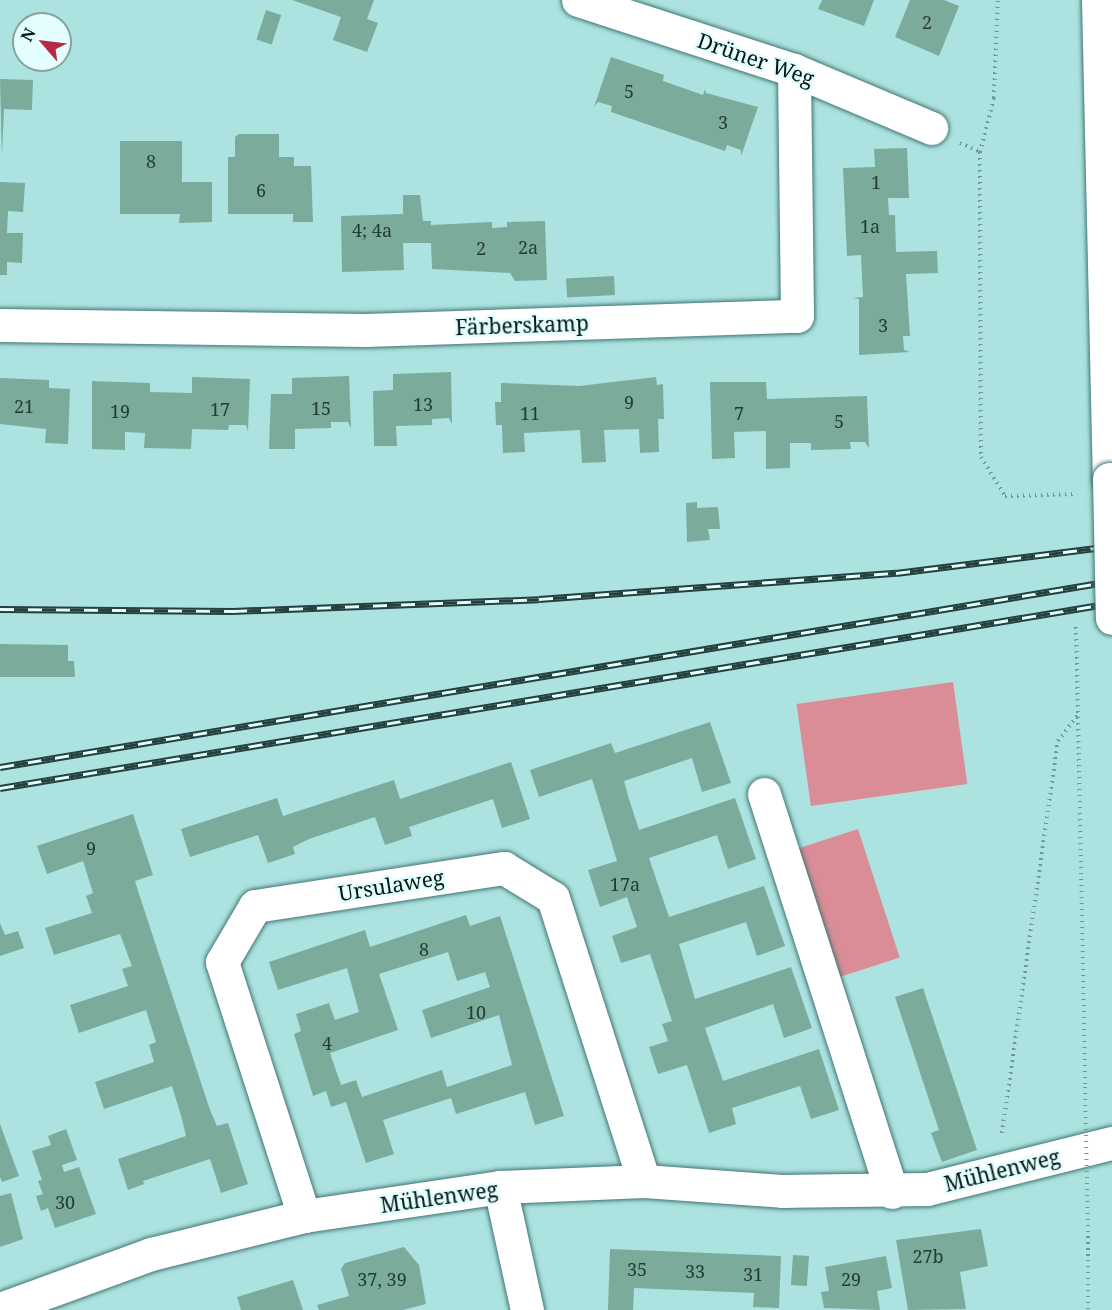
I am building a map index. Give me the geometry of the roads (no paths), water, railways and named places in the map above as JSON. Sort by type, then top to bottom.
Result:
[{"type":"street","name":"Drüner Weg","points":[[578,0],[794,70],[931,128]]},
{"type":"street","points":[[1098,0],[1099,486],[1112,618]]},
{"type":"street","name":"Färberskamp","points":[[0,325],[365,330],[797,316],[794,70]]},
{"type":"street","points":[[764,794],[892,1192]]},
{"type":"street","name":"Ursulaweg","points":[[304,1216],[222,962],[255,906],[504,868],[553,898],[644,1181]]},
{"type":"street","name":"Mühlenweg","points":[[0,1310],[151,1254],[304,1216],[500,1187],[644,1181],[782,1191],[892,1192],[927,1189],[1112,1143]]},
{"type":"street","points":[[500,1187],[527,1310]]},
{"type":"railway","points":[[0,609],[233,611],[539,599],[896,573],[1112,546]]},
{"type":"railway","points":[[0,767],[1112,581]]},
{"type":"railway","points":[[0,788],[1112,603]]}]
